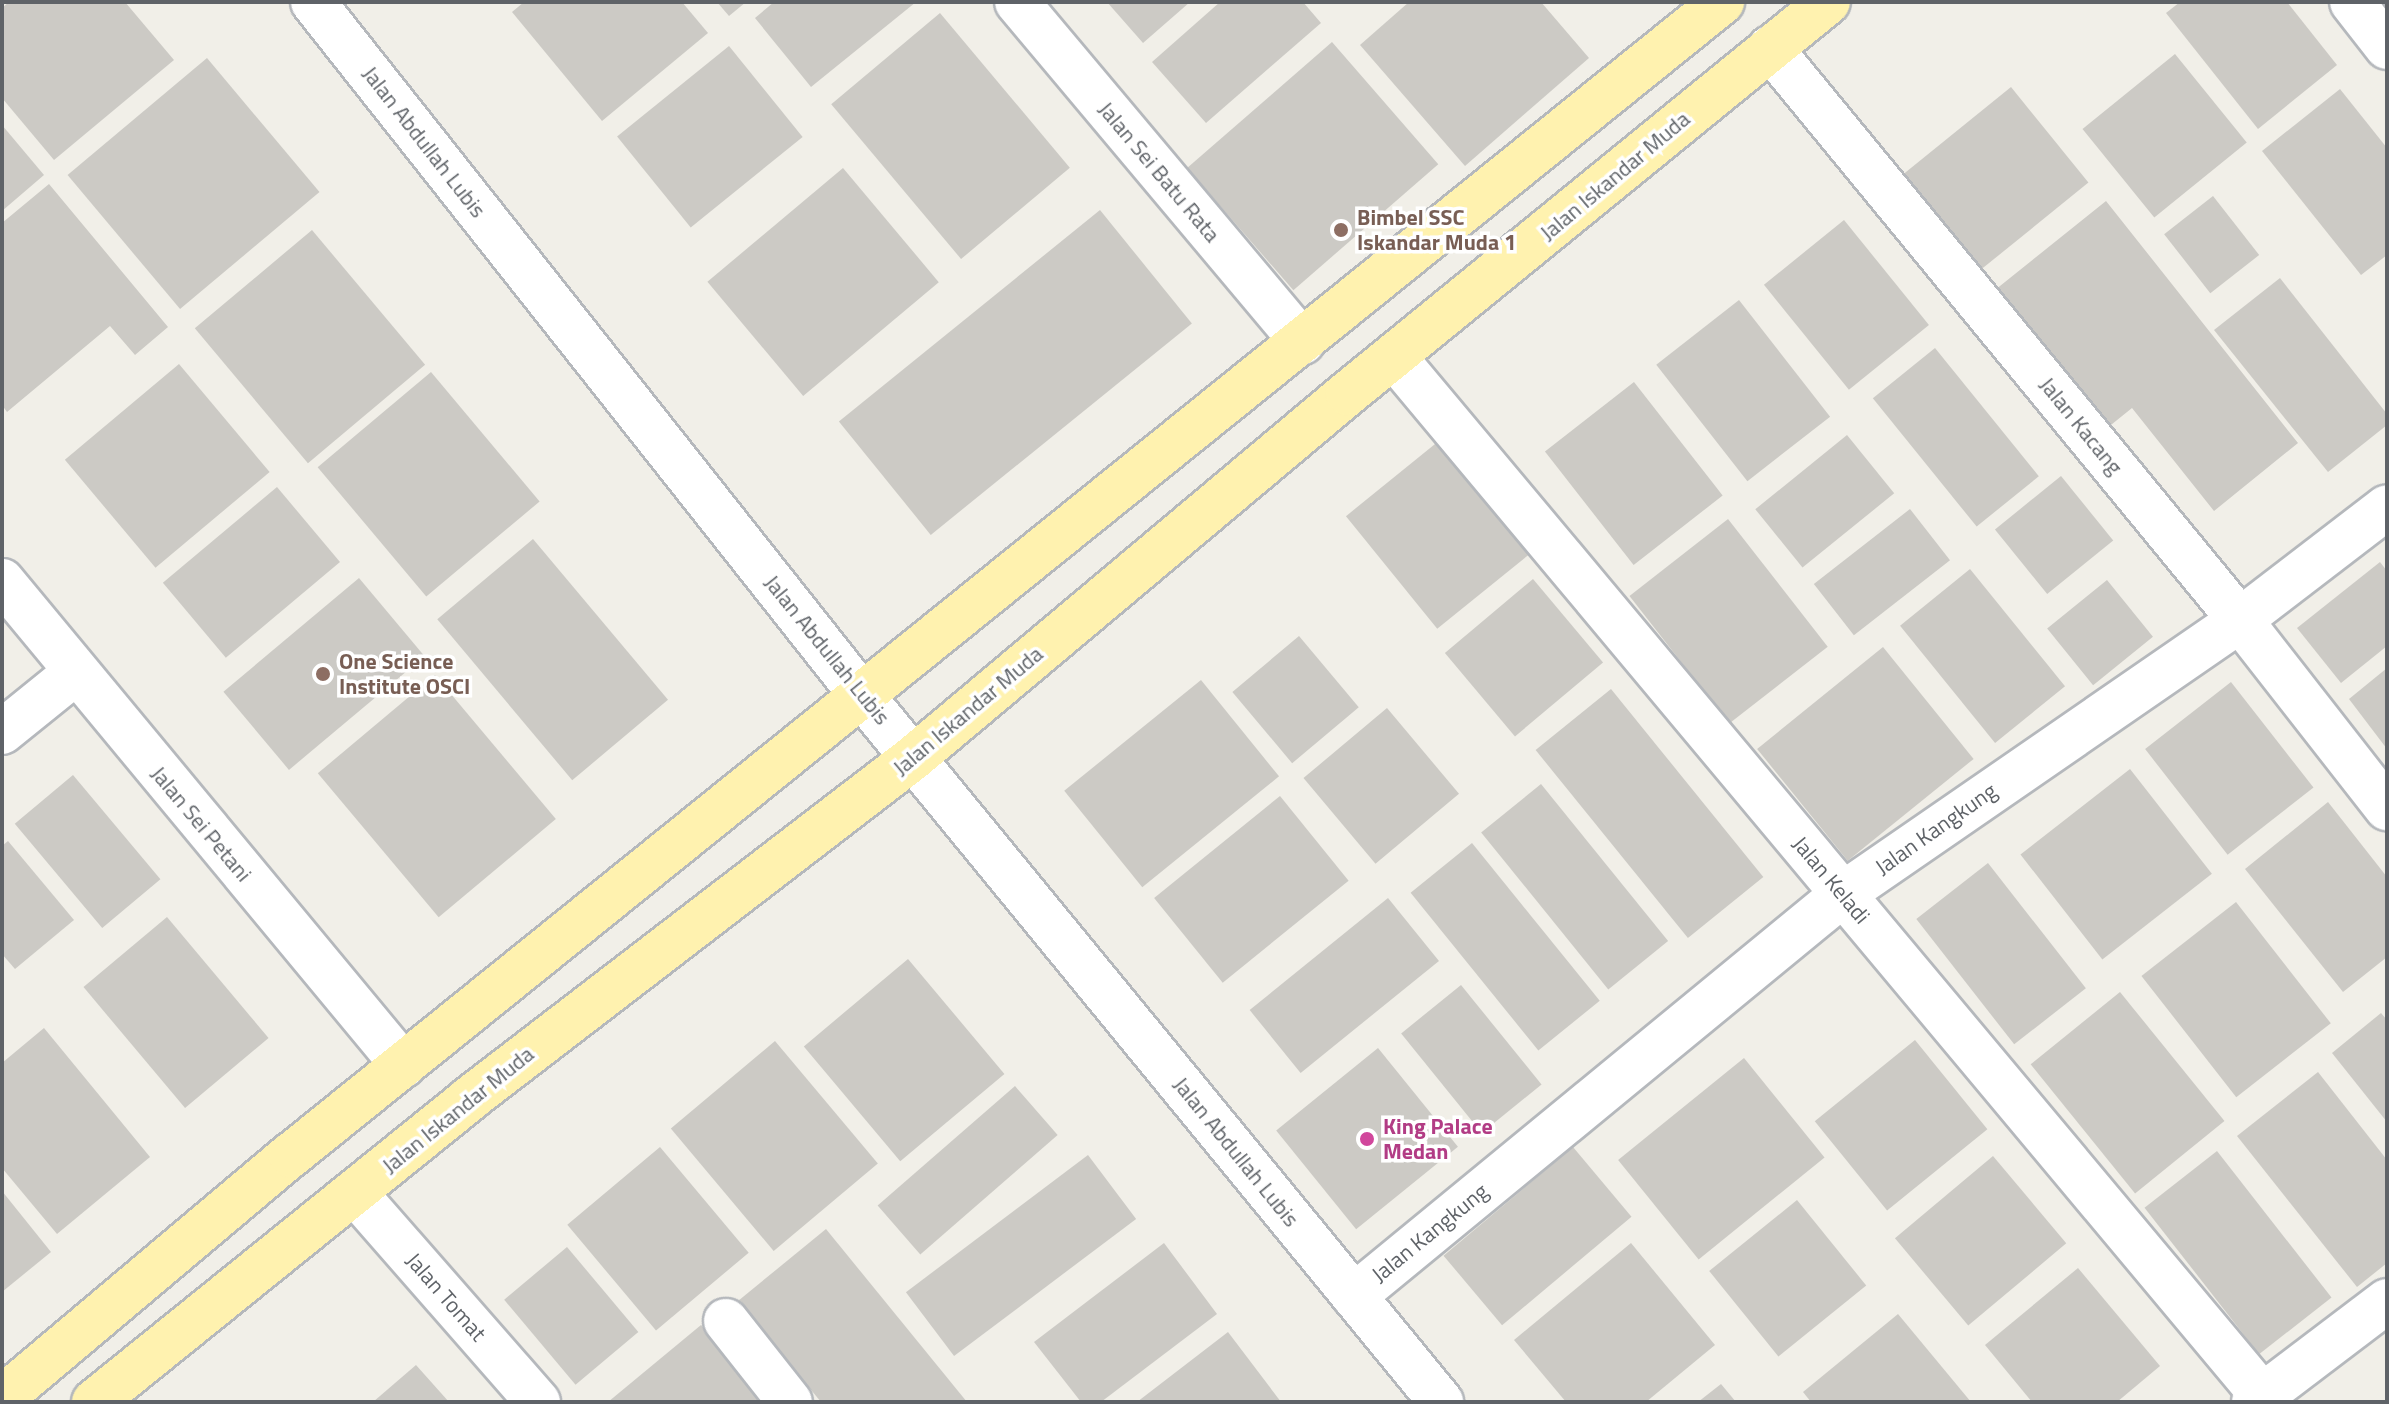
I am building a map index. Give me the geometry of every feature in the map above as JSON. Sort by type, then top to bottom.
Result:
[{"type":"main road","name":"Jalan Iskandar Muda","points":[[94,1402],[355,1193],[913,758],[1348,393],[1395,358],[1828,2]]},
{"type":"main road","points":[[2,1398],[403,1065],[1302,342],[1707,6],[1757,59]]},
{"type":"main road","points":[[1302,342],[1348,393]]},
{"type":"street","name":"Jalan Abdullah Lubis","points":[[313,2],[863,697],[1441,1402]]},
{"type":"street","name":"Jalan Sei Batu Rata","points":[[1017,2],[1302,342]]},
{"type":"street","points":[[2352,2],[2387,47]]},
{"type":"street","name":"Jalan Kacang","points":[[1757,59],[2240,620],[2387,808]]},
{"type":"street","name":"Jalan Keladi","points":[[1395,358],[2261,1400]]},
{"type":"street","name":"Jalan Kangkung","points":[[1354,1296],[1843,894],[2240,620],[2387,507]]},
{"type":"street","name":"Jalan Sei Petani","points":[[2,581],[75,673],[403,1065]]},
{"type":"street","points":[[2,732],[75,673]]},
{"type":"street","name":"Jalan Tomat","points":[[355,1193],[538,1402]]},
{"type":"street","points":[[2261,1400],[2387,1301]]},
{"type":"street","points":[[726,1321],[790,1402]]},
{"type":"building","points":[[9,2],[125,2],[174,60],[54,160],[2,98],[2,8]]},
{"type":"building","points":[[524,2],[682,2],[708,33],[602,121],[512,12]]},
{"type":"building","points":[[717,2],[746,2],[729,16]]},
{"type":"building","points":[[774,2],[916,2],[811,87],[755,18]]},
{"type":"building","points":[[1107,2],[1190,2],[1143,43]]},
{"type":"building","points":[[1220,2],[1303,2],[1321,23],[1206,123],[1152,62]]},
{"type":"building","points":[[1409,2],[1541,2],[1589,58],[1465,166],[1360,45]]},
{"type":"building","points":[[2180,2],[2287,2],[2337,65],[2258,129],[2166,13]]},
{"type":"building","points":[[940,13],[1070,168],[961,259],[831,104]]},
{"type":"building","points":[[1332,42],[1438,164],[1293,290],[1187,168]]},
{"type":"building","points":[[729,46],[803,137],[691,228],[617,137]]},
{"type":"building","points":[[2175,54],[2247,143],[2154,217],[2083,129]]},
{"type":"building","points":[[207,58],[319,192],[180,309],[68,175]]},
{"type":"building","points":[[2011,87],[2088,183],[1971,278],[1894,182]]},
{"type":"building","points":[[2340,89],[2387,148],[2387,255],[2361,275],[2262,151]]},
{"type":"building","points":[[2,125],[44,175],[2,211]]},
{"type":"building","points":[[843,168],[939,282],[803,396],[707,282]]},
{"type":"building","points":[[49,184],[168,327],[135,355],[110,326],[7,412],[2,405],[2,223]]},
{"type":"building","points":[[2213,196],[2259,255],[2210,293],[2164,234]]},
{"type":"building","points":[[2106,201],[2298,443],[2214,511],[2132,408],[2096,437],[1985,298]]},
{"type":"building","points":[[1100,210],[1192,323],[931,535],[839,421]]},
{"type":"building","points":[[1844,220],[1929,325],[1849,390],[1764,285]]},
{"type":"building","points":[[312,230],[425,365],[308,463],[195,328]]},
{"type":"building","points":[[2280,278],[2387,414],[2387,425],[2328,472],[2214,330]]},
{"type":"building","points":[[1739,300],[1830,417],[1747,481],[1656,365]]},
{"type":"building","points":[[1935,348],[2039,476],[1977,527],[1873,398]]},
{"type":"building","points":[[179,364],[270,472],[155,568],[65,460]]},
{"type":"building","points":[[431,372],[540,501],[426,597],[318,467]]},
{"type":"building","points":[[1634,382],[1723,495],[1634,565],[1545,452]]},
{"type":"building","points":[[1847,435],[1894,493],[1802,568],[1755,509]]},
{"type":"building","points":[[1440,440],[1531,553],[1437,629],[1346,516]]},
{"type":"building","points":[[2061,476],[2113,541],[2047,594],[1995,529]]},
{"type":"building","points":[[277,487],[340,562],[226,658],[163,583]]},
{"type":"building","points":[[1910,509],[1950,560],[1854,635],[1814,584]]},
{"type":"building","points":[[1728,519],[1828,647],[1729,724],[1629,596]]},
{"type":"building","points":[[533,539],[668,700],[572,780],[437,619]]},
{"type":"building","points":[[2380,562],[2387,571],[2387,646],[2341,683],[2297,628]]},
{"type":"building","points":[[1970,569],[2065,686],[1995,743],[1900,626]]},
{"type":"building","name":"One Science Institute OSCI","points":[[359,578],[425,656],[289,770],[223,692]]},
{"type":"building","points":[[1533,579],[1603,662],[1515,736],[1445,653]]},
{"type":"building","points":[[2107,580],[2153,637],[2093,685],[2047,628]]},
{"type":"building","points":[[1299,636],[1359,707],[1292,763],[1232,692]]},
{"type":"building","points":[[1883,647],[1974,759],[1848,861],[1757,749]]},
{"type":"building","points":[[2387,668],[2387,749],[2349,699]]},
{"type":"building","points":[[435,675],[556,819],[439,917],[318,773]]},
{"type":"building","points":[[1201,680],[1279,776],[1142,887],[1064,791]]},
{"type":"building","points":[[2231,682],[2313,788],[2228,855],[2145,749]]},
{"type":"building","points":[[1611,689],[1763,877],[1688,938],[1536,750]]},
{"type":"building","points":[[1387,708],[1459,794],[1375,864],[1304,778]]},
{"type":"building","points":[[2130,769],[2212,874],[2102,959],[2020,855]]},
{"type":"building","points":[[73,775],[160,879],[102,928],[15,824]]},
{"type":"building","points":[[1541,784],[1668,941],[1608,989],[1481,832]]},
{"type":"building","points":[[1280,796],[1349,881],[1223,983],[1154,898]]},
{"type":"building","points":[[2328,802],[2387,877],[2387,957],[2343,992],[2245,869]]},
{"type":"building","points":[[8,841],[74,920],[15,969],[2,954],[2,846]]},
{"type":"building","points":[[1472,843],[1600,1001],[1538,1050],[1411,893]]},
{"type":"building","points":[[1988,863],[2086,988],[2014,1044],[1916,919]]},
{"type":"building","points":[[1388,898],[1439,961],[1301,1073],[1250,1010]]},
{"type":"building","points":[[2236,902],[2331,1023],[2236,1097],[2141,976]]},
{"type":"building","points":[[167,917],[269,1038],[185,1108],[84,987]]},
{"type":"building","points":[[908,959],[1004,1074],[900,1161],[804,1046]]},
{"type":"building","points":[[1461,985],[1542,1084],[1482,1133],[1401,1033]]},
{"type":"building","points":[[2120,992],[2224,1121],[2135,1193],[2031,1064]]},
{"type":"building","points":[[2381,1013],[2387,1020],[2387,1122],[2332,1053]]},
{"type":"building","points":[[44,1028],[150,1157],[57,1234],[2,1168],[2,1063]]},
{"type":"building","points":[[1915,1040],[1987,1129],[1887,1211],[1815,1121]]},
{"type":"building","points":[[775,1041],[878,1164],[774,1251],[671,1128]]},
{"type":"building","name":"King Palace Medan","points":[[1378,1048],[1458,1147],[1356,1229],[1276,1130]]},
{"type":"building","points":[[1744,1058],[1825,1157],[1699,1259],[1618,1160]]},
{"type":"building","points":[[2318,1072],[2387,1160],[2387,1263],[2357,1287],[2237,1136]]},
{"type":"building","points":[[1015,1086],[1058,1135],[920,1254],[878,1205]]},
{"type":"building","points":[[660,1147],[749,1253],[656,1330],[567,1225]]},
{"type":"building","points":[[1573,1147],[1631,1217],[1502,1325],[1444,1256]]},
{"type":"building","points":[[2217,1151],[2332,1298],[2259,1354],[2145,1208]]},
{"type":"building","points":[[1088,1155],[1136,1219],[954,1356],[906,1292]]},
{"type":"building","points":[[1993,1156],[2066,1243],[1968,1326],[1895,1238]]},
{"type":"building","points":[[2,1191],[51,1252],[2,1292]]},
{"type":"building","points":[[1797,1200],[1866,1285],[1778,1357],[1709,1271]]},
{"type":"building","points":[[826,1229],[967,1402],[821,1402],[738,1301]]},
{"type":"building","points":[[1164,1243],[1217,1314],[1101,1402],[1081,1402],[1034,1342]]},
{"type":"building","points":[[1631,1243],[1715,1345],[1646,1402],[1566,1402],[1514,1340]]},
{"type":"building","points":[[567,1247],[638,1332],[576,1385],[504,1300]]},
{"type":"building","points":[[2078,1268],[2160,1366],[2117,1402],[2032,1402],[1985,1345]]},
{"type":"building","points":[[1898,1314],[1971,1402],[1811,1402],[1803,1392]]},
{"type":"building","points":[[701,1325],[767,1402],[608,1402]]},
{"type":"building","points":[[1228,1332],[1281,1402],[1137,1402]]},
{"type":"building","points":[[416,1365],[449,1402],[373,1402]]},
{"type":"building","points":[[1721,1384],[1736,1402],[1698,1402]]},
{"type":"place","name":"Bimbel SSC Iskandar Muda 1","points":[[1341,230]]},
{"type":"place","name":"One Science Institute OSCI","points":[[323,674]]},
{"type":"place","name":"King Palace Medan","points":[[1367,1139]]}]
